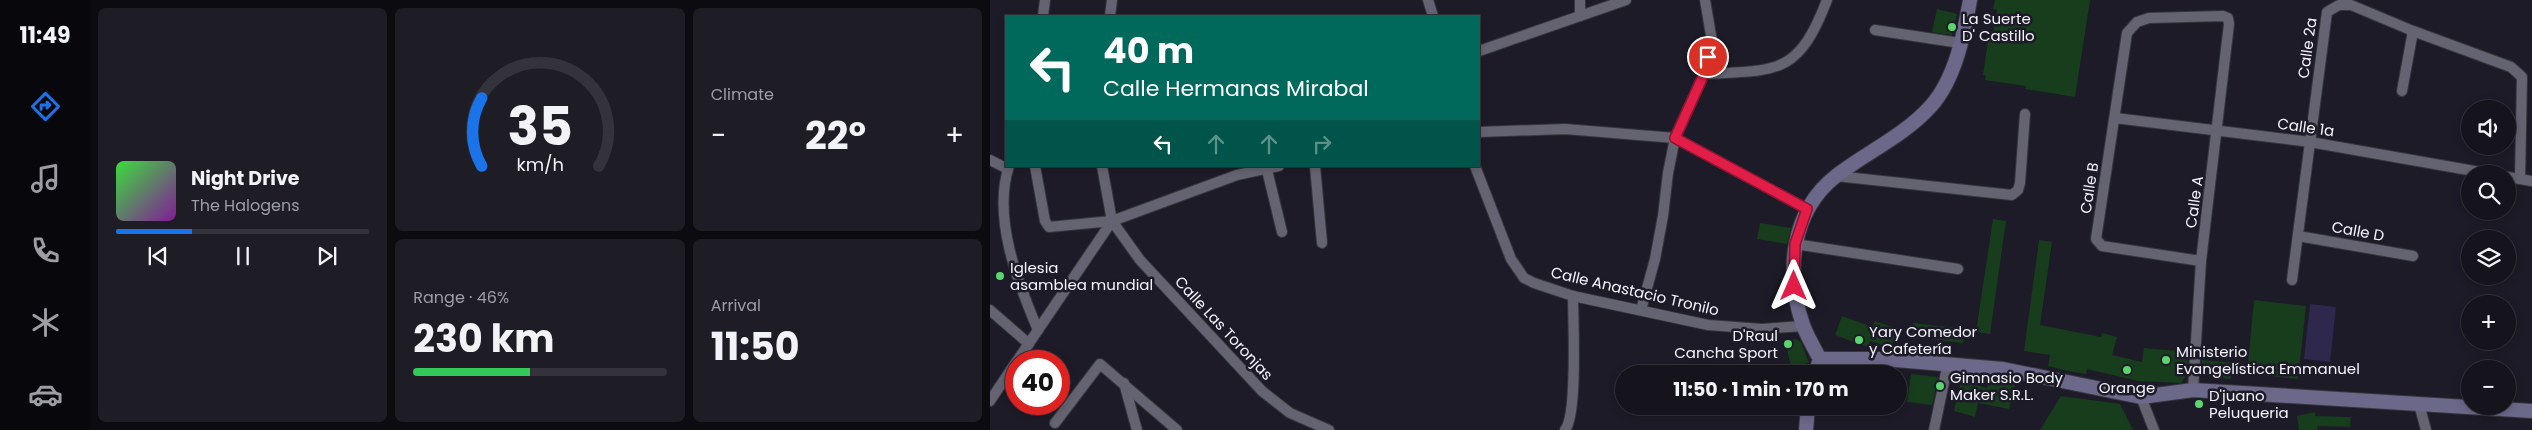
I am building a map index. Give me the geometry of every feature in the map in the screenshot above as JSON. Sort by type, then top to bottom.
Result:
[{"type":"street","points":[[1042,15],[1045,0]]},
{"type":"street","points":[[1110,15],[1112,0]]},
{"type":"street","points":[[1428,0],[1432,15]]},
{"type":"street","points":[[1580,0],[1580,16]]},
{"type":"street","points":[[1480,51],[1626,0]]},
{"type":"street","points":[[1641,310],[1655,259],[1675,138],[1704,74],[1712,40],[1705,0]]},
{"type":"street","points":[[1704,74],[1768,70],[1788,62],[1806,46],[1827,0]]},
{"type":"street","points":[[1818,365],[1820,359],[1803,326],[1795,296],[1793,276],[1795,244],[1807,209],[1821,190],[1836,176],[1913,125],[1932,105],[1948,76],[1960,43],[1970,0]]},
{"type":"street","name":"Calle 2a","points":[[2292,280],[2327,12],[2339,5],[2351,5],[2413,31],[2511,67],[2522,77],[2520,179]]},
{"type":"street","name":"Calle A","points":[[2127,33],[2137,22],[2149,18],[2222,16],[2228,18],[2218,131],[2201,261],[2193,390]]},
{"type":"street","points":[[1875,30],[1960,43]]},
{"type":"street","points":[[2402,91],[2413,31]]},
{"type":"street","name":"Calle B","points":[[2127,33],[2096,239],[2102,246],[2201,261]]},
{"type":"street","points":[[1836,176],[2012,195],[2018,190],[2020,183],[2025,114]]},
{"type":"street","name":"Calle 1a","points":[[2115,118],[2310,142],[2461,169]]},
{"type":"street","points":[[1480,132],[1565,129],[1675,138],[1807,209]]},
{"type":"street","points":[[990,160],[1005,166]]},
{"type":"street","points":[[1035,167],[1045,221],[1050,227],[1112,221],[1237,175],[1266,167],[1282,232]]},
{"type":"street","name":"Calle Las Toronjas","points":[[1102,167],[1112,221],[1140,260],[1262,391],[1290,413],[1329,430]]},
{"type":"street","points":[[1315,167],[1322,243]]},
{"type":"street","name":"Calle Anastacio Tronilo","points":[[1475,167],[1511,260],[1524,278],[1534,283],[1573,296],[1729,328],[1803,326]]},
{"type":"street","points":[[1009,168],[1003,198],[1010,255],[1038,330]]},
{"type":"street","points":[[2516,178],[2532,181]]},
{"type":"street","points":[[1025,350],[1112,221]]},
{"type":"street","name":"Calle D","points":[[2298,236],[2413,256]]},
{"type":"street","points":[[1795,244],[1958,269]]},
{"type":"street","points":[[1565,430],[1571,410],[1573,388],[1573,296]]},
{"type":"street","points":[[990,310],[1029,344]]},
{"type":"street","points":[[1820,359],[1948,363],[2003,369],[2141,397],[2193,390],[2532,411]]},
{"type":"street","points":[[1934,430],[1948,363]]},
{"type":"street","points":[[1055,423],[1097,366],[1104,365],[1177,430]]},
{"type":"street","points":[[990,401],[1005,379]]},
{"type":"street","points":[[1124,383],[1137,430]]},
{"type":"street","points":[[2141,397],[2154,430]]},
{"type":"street","points":[[2419,404],[2426,430]]},
{"type":"street","points":[[1806,430],[1807,415]]},
{"type":"shaded area","points":[[2310,304],[2336,307],[2330,362],[2304,359]]},
{"type":"building","points":[[1995,0],[2090,0],[2075,97],[2025,89],[2026,86],[1985,80],[1986,75],[1983,75],[1989,34],[1992,35],[1994,29],[1997,10],[1993,9]]},
{"type":"building","points":[[1937,9],[1957,14],[1952,35],[1932,32]]},
{"type":"building","points":[[1993,219],[2006,221],[1990,334],[1976,332]]},
{"type":"building","points":[[1760,223],[1791,228],[1787,244],[1757,239]]},
{"type":"building","points":[[2039,240],[2052,242],[2040,325],[2101,337],[2102,333],[2117,337],[2112,355],[2142,362],[2144,348],[2188,352],[2187,374],[2181,383],[2138,381],[2087,369],[2086,374],[2068,371],[2048,366],[2050,355],[2024,351]]},
{"type":"building","points":[[2254,300],[2306,306],[2298,379],[2232,372],[2231,379],[2208,377],[2208,374],[2201,373],[2202,360],[2248,364]]},
{"type":"building","points":[[1842,316],[1872,327],[1875,321],[1893,327],[1890,335],[1895,336],[1891,348],[1870,341],[1868,347],[1835,335]]},
{"type":"building","points":[[1913,323],[1965,329],[1963,343],[1912,337]]},
{"type":"building","points":[[1796,339],[1801,342],[1809,363],[1791,365],[1785,341]]},
{"type":"building","points":[[1911,374],[1938,377],[1932,405],[1907,402]]},
{"type":"building","points":[[1990,377],[2016,382],[2009,409],[1978,403],[1975,417],[1954,411],[1961,381],[1987,388]]},
{"type":"building","points":[[2061,396],[2120,404],[2133,430],[2040,430]]},
{"type":"building","points":[[2315,412],[2315,416],[2351,417],[2350,427],[2317,426],[2318,430],[2299,430],[2297,416]]},
{"type":"place","name":"La Suerte D' Castillo","points":[[1952,27]]},
{"type":"place","name":"Iglesia asamblea mundial","points":[[1000,276]]},
{"type":"place","name":"Yary Comedor y Cafetería","points":[[1859,340]]},
{"type":"place","name":"D'Raul Cancha Sport","points":[[1788,344]]},
{"type":"place","name":"Ministerio Evangelística Emmanuel","points":[[2166,360]]},
{"type":"place","name":"Orange","points":[[2127,370]]},
{"type":"place","name":"Gimnasio Body Maker S.R.L.","points":[[1940,386]]},
{"type":"place","name":"D'juano Peluqueria","points":[[2199,404]]},
{"type":"route","points":[[1708,57],[1704,74],[1675,138],[1807,209],[1795,244],[1794,286]]}]
